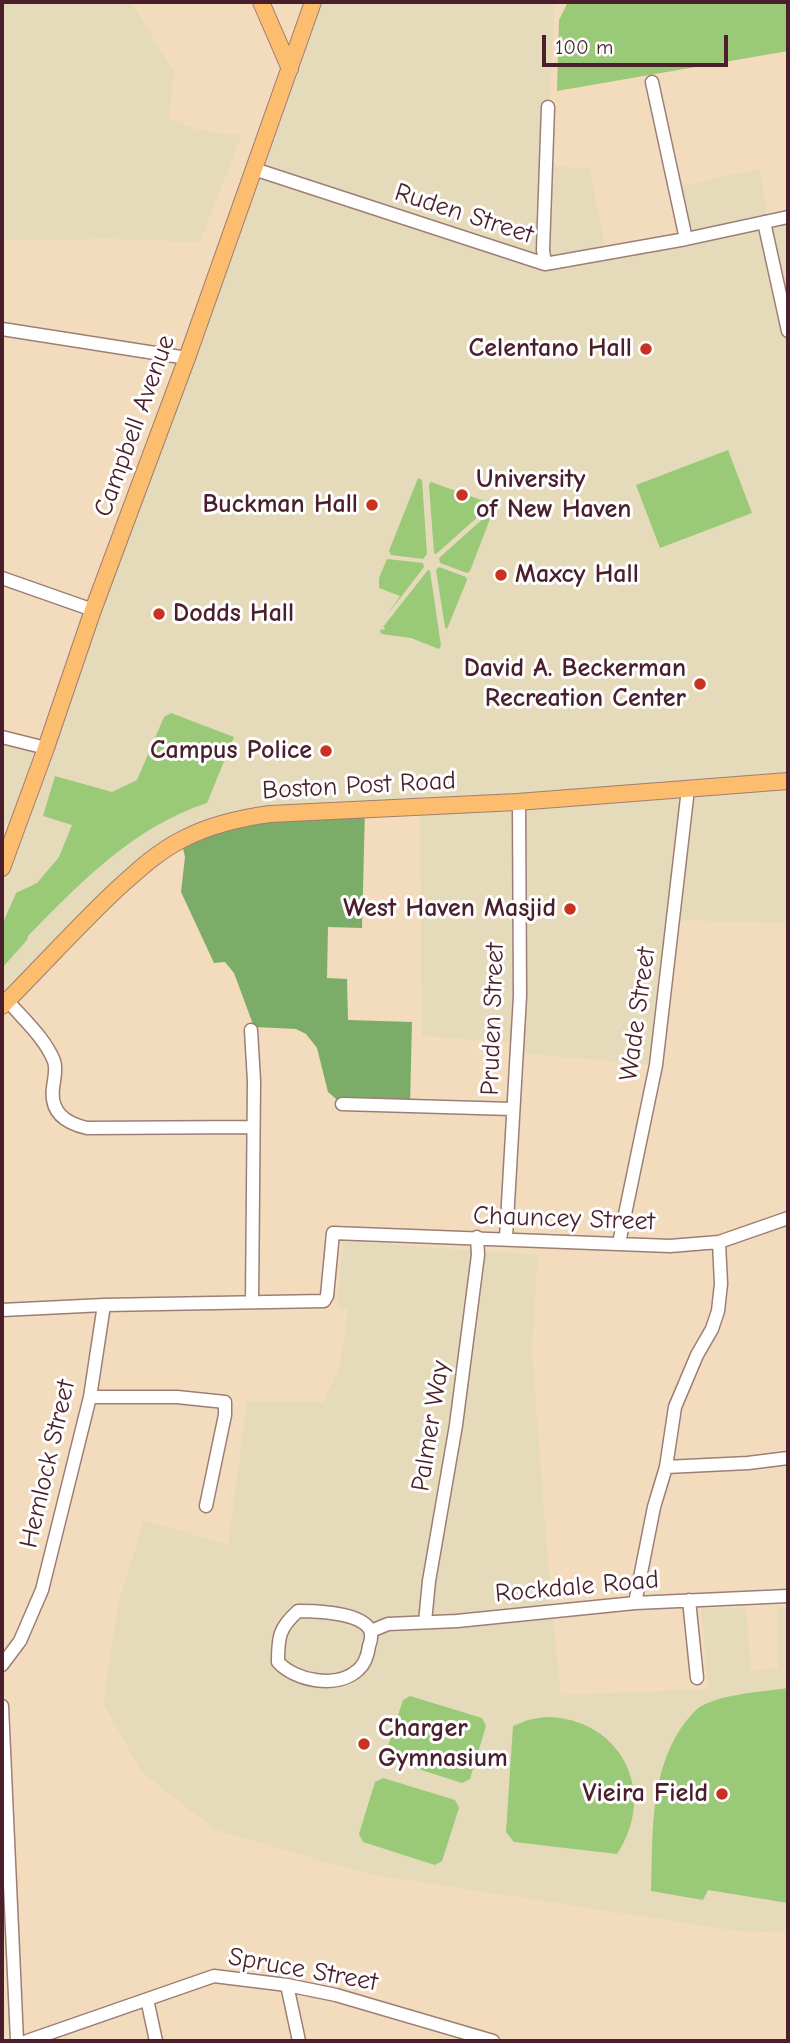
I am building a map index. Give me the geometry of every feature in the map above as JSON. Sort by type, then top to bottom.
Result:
[{"type":"main road","points":[[261,2],[290,69]]},
{"type":"main road","name":"Campbell Avenue","points":[[2,868],[313,2]]},
{"type":"main road","name":"Boston Post Road","points":[[4,1003],[86,920],[157,854],[202,830],[242,818],[270,814],[519,802],[788,781]]},
{"type":"street","points":[[652,82],[685,239]]},
{"type":"street","points":[[545,264],[548,107]]},
{"type":"street","name":"Ruden Street","points":[[254,169],[545,264],[788,217]]},
{"type":"street","points":[[764,222],[788,331]]},
{"type":"street","points":[[2,329],[187,358]]},
{"type":"street","points":[[2,578],[93,610]]},
{"type":"street","points":[[2,737],[46,748]]},
{"type":"street","name":"Wade Street","points":[[619,1243],[656,1065],[688,789]]},
{"type":"street","name":"Pruden Street","points":[[506,1238],[520,996],[519,802]]},
{"type":"street","points":[[4,1003],[50,1052],[56,1069],[53,1104],[67,1121],[87,1128],[252,1127]]},
{"type":"street","points":[[2,1310],[252,1302],[254,1081],[251,1030]]},
{"type":"street","points":[[342,1104],[512,1109]]},
{"type":"street","name":"Chauncey Street","points":[[252,1302],[324,1301],[327,1296],[333,1233],[670,1246],[719,1242],[788,1218]]},
{"type":"street","name":"Palmer Way","points":[[425,1622],[429,1581],[465,1361],[478,1255],[477,1237]]},
{"type":"street","points":[[635,1603],[654,1507],[666,1467],[675,1407],[718,1311],[721,1284],[719,1242]]},
{"type":"street","name":"Hemlock Street","points":[[2,1665],[20,1641],[42,1590],[90,1397],[104,1305]]},
{"type":"street","points":[[90,1397],[177,1397],[225,1402],[225,1416],[206,1506]]},
{"type":"street","points":[[666,1467],[788,1458]]},
{"type":"street","name":"Rockdale Road","points":[[371,1631],[388,1624],[457,1621],[635,1603],[788,1596]]},
{"type":"street","points":[[690,1600],[697,1678]]},
{"type":"street","points":[[298,1611],[314,1611],[355,1619],[371,1631],[366,1659],[358,1670],[347,1677],[311,1680],[287,1671],[278,1662],[278,1639],[285,1623],[298,1611]]},
{"type":"street","points":[[2,1706],[17,2041]]},
{"type":"street","name":"Spruce Street","points":[[27,2041],[214,1976],[287,1985],[392,2010],[493,2041]]},
{"type":"street","points":[[287,1985],[299,2041]]},
{"type":"street","points":[[147,1999],[156,2041]]},
{"type":"shaded area","points":[[2,2],[131,2],[174,72],[169,118],[196,129],[228,135],[242,134],[200,242],[2,240]]},
{"type":"shaded area","name":"University of New Haven","points":[[313,2],[554,2],[547,166],[589,168],[606,253],[685,239],[674,187],[760,169],[767,212],[764,222],[788,217],[788,923],[674,920],[656,1065],[517,1053],[517,1043],[422,1036],[420,807],[181,840],[2,1003],[2,868],[16,825],[2,821],[2,737],[45,748]]},
{"type":"shaded area","points":[[343,1241],[538,1255],[532,1350],[561,1695],[708,1689],[701,1607],[746,1609],[751,1671],[778,1668],[777,1608],[788,1607],[788,1933],[738,1931],[368,1874],[216,1830],[142,1773],[103,1703],[119,1600],[144,1521],[228,1544],[247,1402],[323,1402],[340,1365],[348,1310],[337,1307]]},
{"type":"green space","points":[[568,2],[788,2],[788,51],[557,91],[559,20]]},
{"type":"green space","points":[[728,450],[752,513],[660,548],[636,485]]},
{"type":"green space","points":[[418,478],[422,480],[427,554],[423,559],[391,555],[389,551]]},
{"type":"green space","points":[[431,482],[487,502],[490,506],[436,554],[429,485]]},
{"type":"green space","points":[[486,516],[490,519],[470,571],[467,573],[440,563],[439,558]]},
{"type":"green space","points":[[387,559],[423,563],[424,567],[387,615],[400,596],[379,588],[379,578]]},
{"type":"green space","points":[[439,567],[466,577],[467,580],[447,629],[436,570]]},
{"type":"green space","points":[[428,570],[441,646],[439,649],[411,638],[380,632]]},
{"type":"green space","points":[[171,713],[234,737],[207,803],[155,826],[109,859],[28,936],[2,968],[2,925],[16,893],[37,883],[59,857],[72,825],[43,816],[55,776],[112,792],[137,780],[164,717]]},
{"type":"green space","points":[[365,809],[362,928],[328,927],[327,978],[347,979],[348,1020],[412,1022],[410,1105],[342,1104],[328,1092],[317,1048],[306,1034],[296,1029],[254,1027],[234,973],[225,962],[214,963],[181,892],[185,857],[181,840],[202,830]]},
{"type":"green space","name":"Vieira Field","points":[[788,1688],[788,1903],[708,1890],[703,1900],[651,1891],[653,1828],[658,1786],[663,1766],[681,1728],[691,1715],[713,1701]]},
{"type":"green space","points":[[410,1696],[482,1718],[486,1726],[470,1779],[462,1783],[390,1760],[386,1752],[403,1700]]},
{"type":"green space","points":[[545,1717],[571,1720],[594,1730],[612,1744],[625,1762],[632,1783],[634,1806],[629,1830],[617,1854],[514,1842],[506,1832],[513,1726]]},
{"type":"green space","points":[[383,1778],[455,1800],[459,1808],[442,1861],[435,1865],[363,1842],[359,1834],[375,1782]]},
{"type":"place","name":"Celentano Hall","points":[[646,349]]},
{"type":"place","name":"University of New Haven","points":[[462,495]]},
{"type":"place","name":"Buckman Hall","points":[[372,505]]},
{"type":"place","name":"Maxcy Hall","points":[[501,575]]},
{"type":"place","name":"Dodds Hall","points":[[159,614]]},
{"type":"place","name":"David A. Beckerman Recreation Center","points":[[700,684]]},
{"type":"place","name":"Campus Police","points":[[326,751]]},
{"type":"place","name":"West Haven Masjid","points":[[570,909]]},
{"type":"place","name":"Charger Gymnasium","points":[[364,1744]]},
{"type":"place","name":"Vieira Field","points":[[722,1794]]}]
